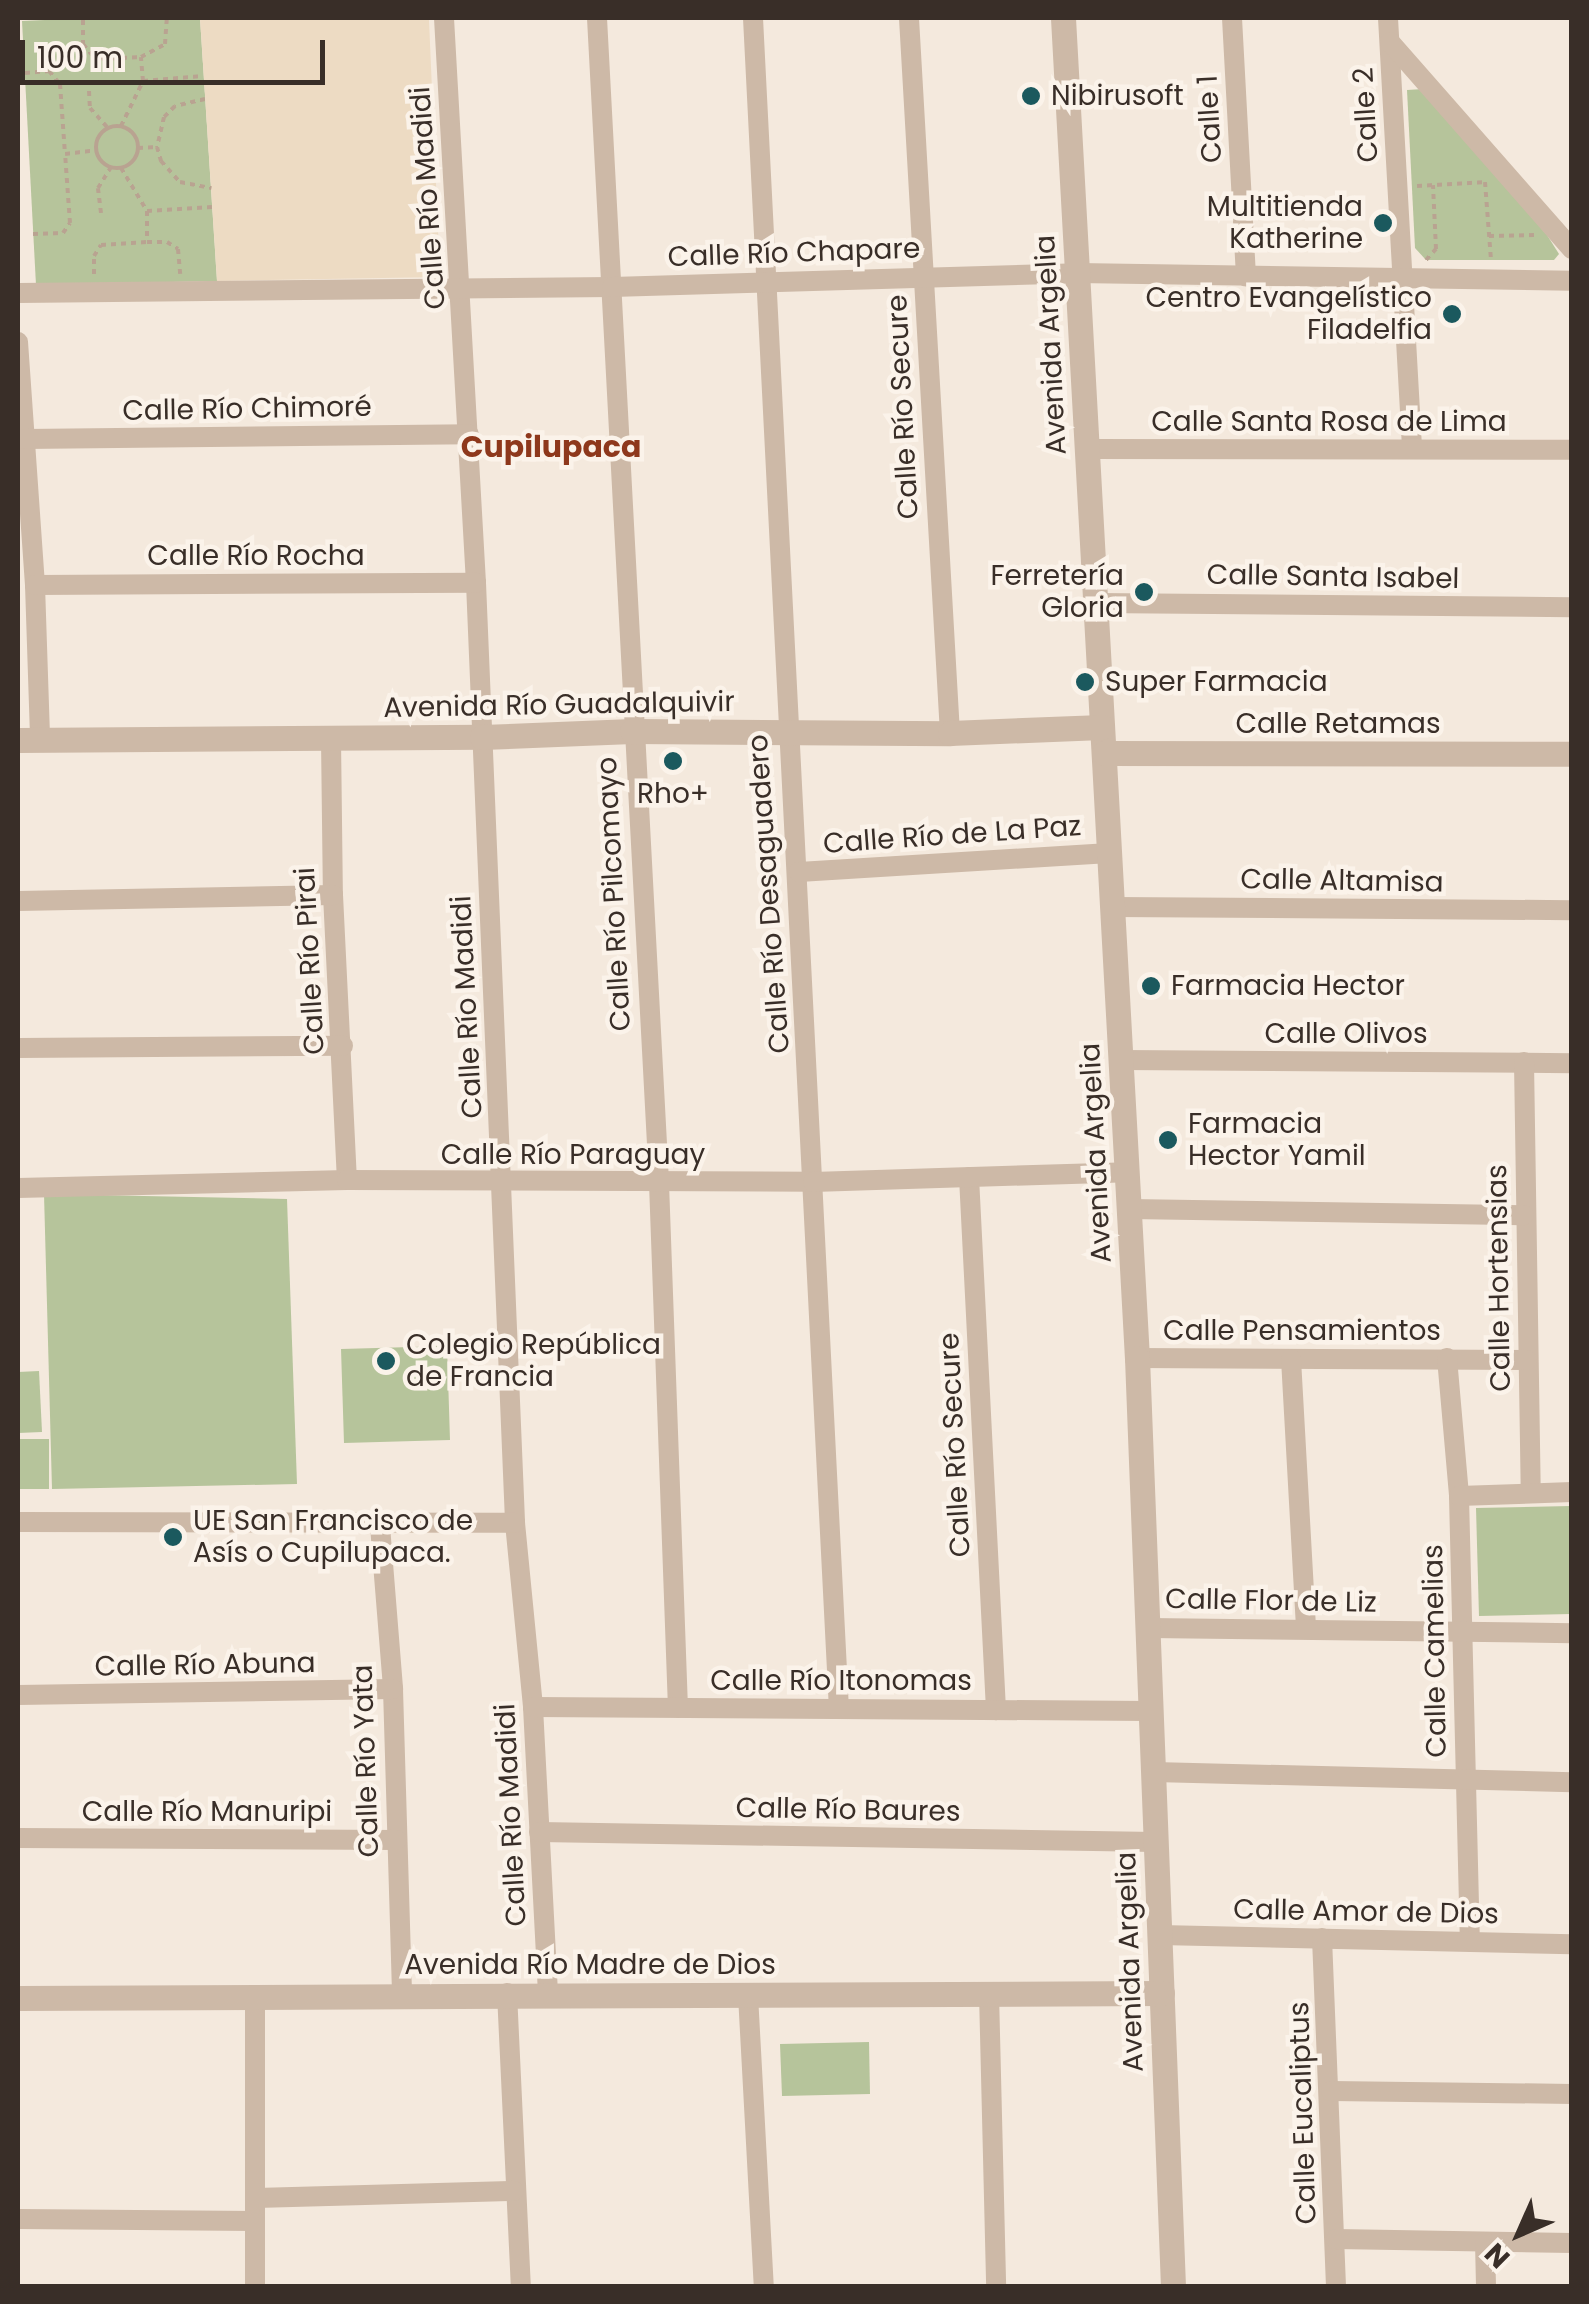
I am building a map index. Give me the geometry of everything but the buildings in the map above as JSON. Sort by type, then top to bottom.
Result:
[{"type":"street","name":"Calle Río Madidi","points":[[444,18],[469,434],[515,1523],[533,1707],[548,1993]]},
{"type":"street","name":"Calle Río Pilcomayo","points":[[597,18],[658,1183],[678,1708]]},
{"type":"street","name":"Calle Río Desaguadero","points":[[753,18],[840,1708]]},
{"type":"street","name":"Calle Río Secure","points":[[908,18],[950,733]]},
{"type":"street","name":"Avenida Argelia","points":[[1062,18],[1130,1210],[1174,2286]]},
{"type":"street","name":"Calle 1","points":[[1232,18],[1246,277]]},
{"type":"street","name":"Calle 2","points":[[1388,18],[1412,448]]},
{"type":"street","points":[[1390,42],[1572,249]]},
{"type":"street","name":"Calle Río Chapare","points":[[18,293],[612,287],[1077,273],[1572,282]]},
{"type":"street","points":[[18,342],[35,585],[29,739]]},
{"type":"street","name":"Calle Río Chimoré","points":[[25,439],[469,434]]},
{"type":"street","name":"Calle Santa Rosa de Lima","points":[[1088,449],[1572,450]]},
{"type":"street","name":"Calle Río Rocha","points":[[35,585],[476,583]]},
{"type":"street","name":"Calle Santa Isabel","points":[[1095,603],[1572,607]]},
{"type":"street","name":"Avenida Río Guadalquivir","points":[[29,739],[331,739],[632,731],[950,733],[1103,740]]},
{"type":"street","name":"Calle Río Pirai","points":[[331,739],[333,895],[347,1180]]},
{"type":"street","name":"Calle Retamas","points":[[1103,740],[1572,754]]},
{"type":"street","name":"Calle Río de La Paz","points":[[798,872],[1110,853]]},
{"type":"street","points":[[18,901],[333,895]]},
{"type":"street","name":"Calle Altamisa","points":[[1113,907],[1572,910]]},
{"type":"street","points":[[18,1048],[343,1046]]},
{"type":"street","name":"Calle Olivos","points":[[1121,1060],[1572,1062]]},
{"type":"street","name":"Calle Hortensias","points":[[1524,1062],[1531,1492]]},
{"type":"street","name":"Calle Río Paraguay","points":[[18,1188],[347,1180],[813,1182],[1128,1172]]},
{"type":"street","name":"Calle Río Secure","points":[[969,1177],[996,1710]]},
{"type":"street","points":[[1130,1210],[1524,1216]]},
{"type":"street","name":"Calle Pensamientos","points":[[1137,1358],[1526,1360]]},
{"type":"street","name":"Calle Camelias","points":[[1448,1358],[1459,1496],[1470,1942]]},
{"type":"street","points":[[1290,1359],[1306,1628]]},
{"type":"street","points":[[1459,1496],[1572,1492]]},
{"type":"street","points":[[18,1522],[380,1526],[515,1523]]},
{"type":"street","name":"Calle Río Yata","points":[[380,1526],[394,1689],[402,1995]]},
{"type":"street","name":"Calle Flor de Liz","points":[[1149,1628],[1572,1632]]},
{"type":"street","name":"Calle Río Abuna","points":[[18,1695],[394,1689]]},
{"type":"street","name":"Calle Río Itonomas","points":[[533,1707],[1149,1711]]},
{"type":"street","points":[[1154,1772],[1572,1782]]},
{"type":"street","name":"Calle Río Baures","points":[[539,1832],[1155,1842]]},
{"type":"street","name":"Calle Río Manuripi","points":[[18,1838],[397,1840]]},
{"type":"street","name":"Calle Amor de Dios","points":[[1160,1936],[1572,1944]]},
{"type":"street","name":"Calle Eucaliptus","points":[[1322,1938],[1336,2286]]},
{"type":"street","points":[[507,1992],[521,2286]]},
{"type":"street","name":"Avenida Río Madre de Dios","points":[[18,1998],[507,1992],[1162,1994]]},
{"type":"street","points":[[748,1994],[764,2286]]},
{"type":"street","points":[[990,1994],[996,2286]]},
{"type":"street","points":[[255,1998],[255,2286]]},
{"type":"street","points":[[1331,2091],[1572,2094]]},
{"type":"street","points":[[256,2198],[514,2192]]},
{"type":"street","points":[[18,2220],[255,2222]]},
{"type":"street","points":[[1336,2238],[1572,2243]]},
{"type":"street","points":[[1484,2242],[1486,2286]]},
{"type":"path","points":[[83,20],[83,44],[102,59],[141,57],[165,44],[167,18]]},
{"type":"path","points":[[122,126],[143,80],[141,57]]},
{"type":"path","points":[[25,73],[49,72],[60,84],[70,223],[63,234],[33,234]]},
{"type":"path","points":[[143,80],[203,76]]},
{"type":"path","points":[[90,91],[90,108],[108,128]]},
{"type":"path","points":[[205,99],[175,106],[164,117],[157,147],[161,161],[180,182],[211,188]]},
{"type":"path","points":[[122,126],[134,134],[138,148],[133,161],[121,168],[111,167],[96,150],[98,137],[108,128],[122,126]]},
{"type":"path","points":[[138,148],[157,147]]},
{"type":"path","points":[[65,154],[96,150]]},
{"type":"path","points":[[101,213],[98,188],[111,167]]},
{"type":"path","points":[[121,168],[147,211],[147,242]]},
{"type":"path","points":[[1412,186],[1499,179]]},
{"type":"path","points":[[1485,182],[1491,260]]},
{"type":"path","points":[[1426,260],[1436,249],[1433,185]]},
{"type":"path","points":[[147,211],[212,206]]},
{"type":"path","points":[[1489,236],[1547,235]]},
{"type":"path","points":[[94,284],[94,256],[101,244],[147,242],[167,242],[178,250],[181,282]]},
{"type":"green space","points":[[200,18],[217,281],[36,285],[22,21]]},
{"type":"green space","points":[[1423,89],[1547,235],[1559,254],[1554,260],[1426,260],[1415,248],[1407,90]]},
{"type":"green space","points":[[44,1194],[287,1199],[297,1484],[52,1489]]},
{"type":"green space","points":[[447,1346],[450,1440],[344,1443],[341,1349]]},
{"type":"green space","points":[[39,1371],[42,1432],[18,1433],[18,1372]]},
{"type":"green space","points":[[18,1439],[49,1439],[49,1489],[18,1489]]},
{"type":"green space","points":[[1571,1506],[1571,1614],[1479,1616],[1476,1508]]},
{"type":"green space","points":[[869,2042],[870,2094],[782,2096],[780,2044]]},
{"type":"shaded area","points":[[200,18],[429,20],[440,277],[217,281]]},
{"type":"place","name":"Nibirusoft","points":[[1031,96]]},
{"type":"place","name":"Multitienda Katherine","points":[[1383,223]]},
{"type":"place","name":"Centro Evangelístico Filadelfia","points":[[1452,314]]},
{"type":"place","name":"Ferretería Gloria","points":[[1144,592]]},
{"type":"place","name":"Super Farmacia","points":[[1085,682]]},
{"type":"place","name":"Rho+","points":[[673,761]]},
{"type":"place","name":"Farmacia Hector","points":[[1151,986]]},
{"type":"place","name":"Farmacia Hector Yamil","points":[[1168,1140]]},
{"type":"place","name":"Colegio República de Francia","points":[[386,1361]]},
{"type":"place","name":"UE San Francisco de Asís o Cupilupaca.","points":[[173,1537]]},
{"type":"district","name":"Cupilupaca","points":[[551,447]]}]
